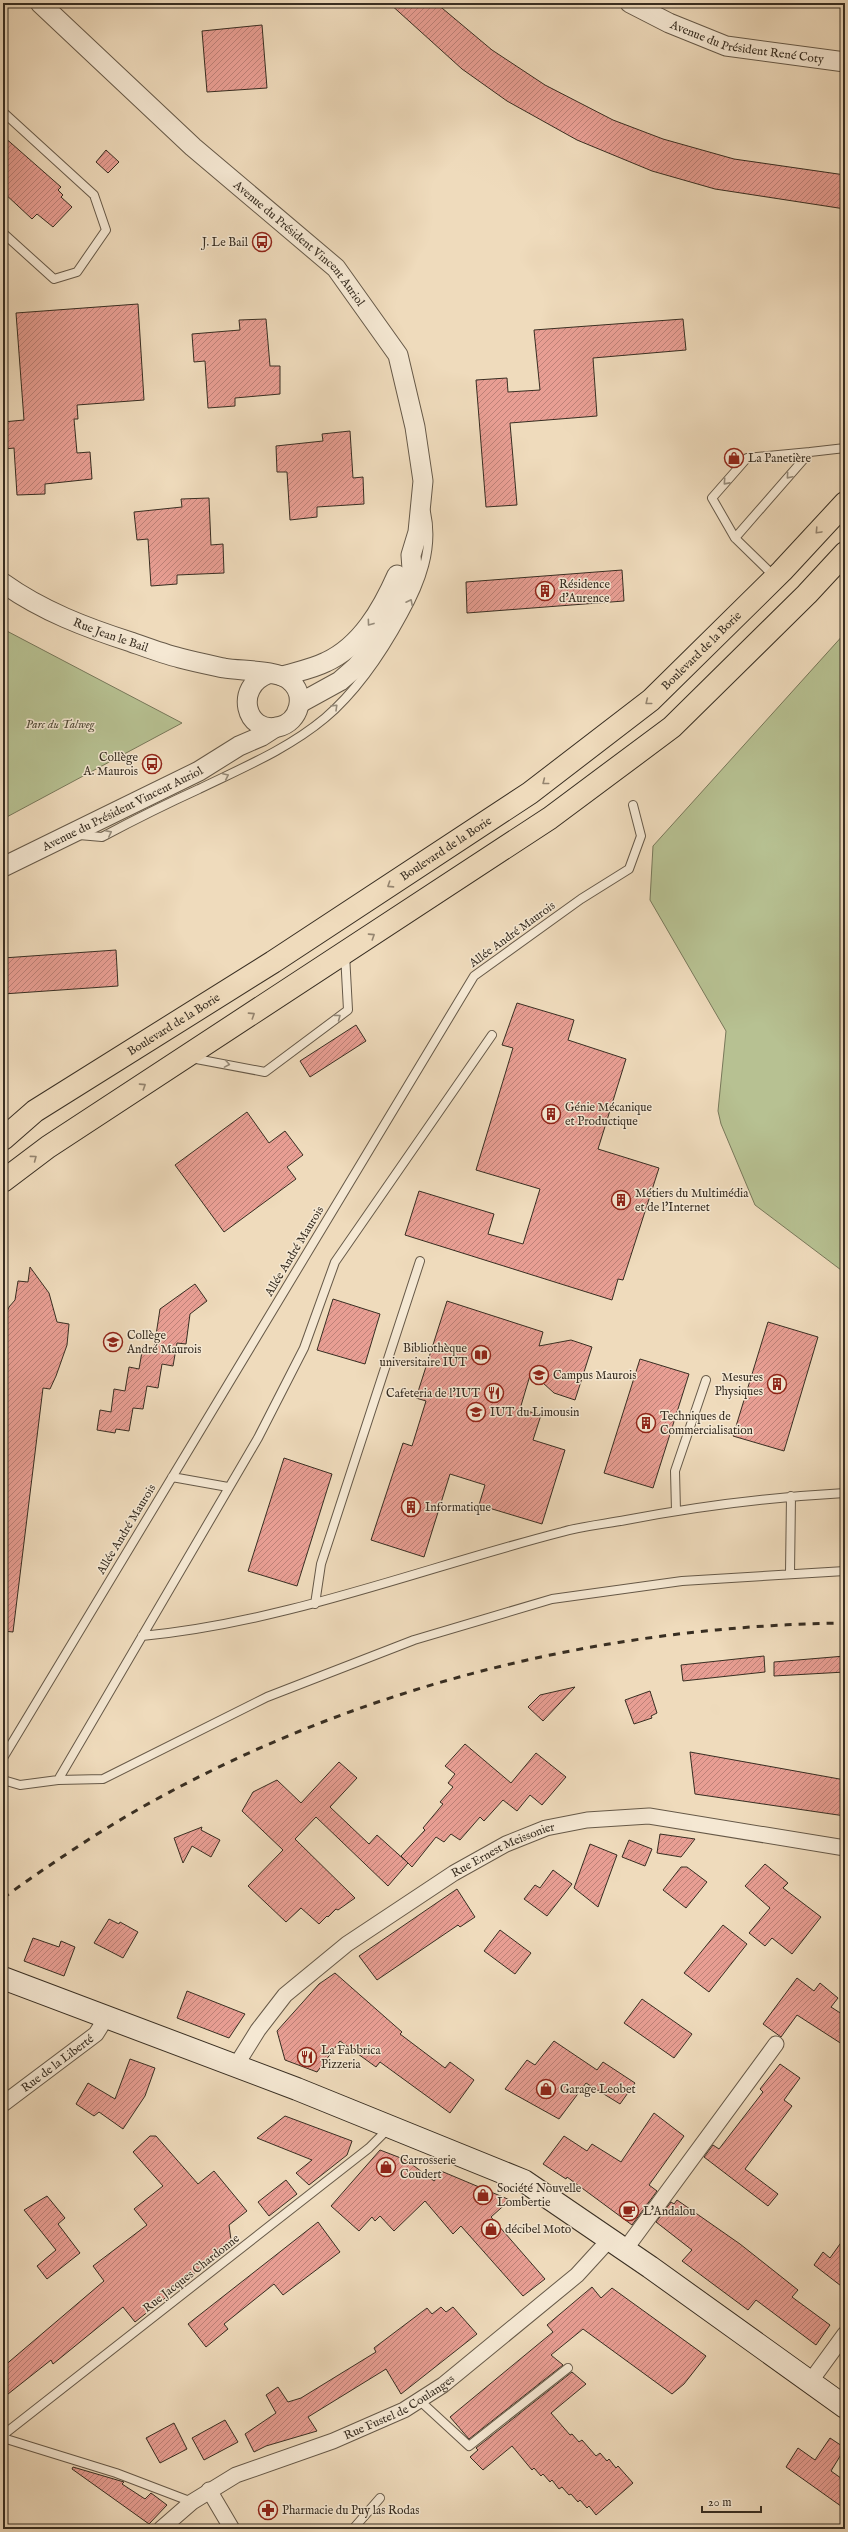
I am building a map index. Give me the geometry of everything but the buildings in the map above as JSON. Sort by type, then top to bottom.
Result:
[{"type":"main road","name":"Boulevard de la Borie","points":[[3,1139],[35,1111],[273,962],[530,793],[651,700],[775,578],[845,503]]},
{"type":"main road","points":[[3,1181],[48,1147],[188,1057],[550,818],[672,727],[807,594],[845,552]]},
{"type":"main road","points":[[3,1978],[391,2127],[524,2181],[617,2245],[845,2407]]},
{"type":"street","name":"Avenue du Président René Coty","points":[[630,3],[669,23],[726,46],[845,62]]},
{"type":"street","name":"Avenue du Président Vincent Auriol","points":[[37,4],[193,148],[336,268],[398,355],[415,427],[423,481],[423,498],[411,555],[412,569],[404,591],[379,639],[356,667],[340,681],[300,703]]},
{"type":"street","name":"Avenue du Président Vincent Auriol","points":[[275,675],[326,662],[346,650],[376,615],[387,598],[401,566],[411,555]]},
{"type":"street","name":"Rue Jean le Bail","points":[[3,583],[78,624],[178,658],[225,668],[275,675]]},
{"type":"street","points":[[225,668],[248,705],[260,724],[276,727],[290,721],[297,713],[300,703],[295,686],[275,675],[256,680],[248,705],[239,746]]},
{"type":"street","name":"Avenue du Président Vincent Auriol","points":[[3,867],[199,771],[239,746],[262,736],[276,727]]},
{"type":"street","name":"Rue Ernest Meissonier","points":[[235,2067],[258,2030],[285,1996],[347,1944],[454,1873],[506,1844],[546,1828],[587,1820],[649,1816],[845,1848]]},
{"type":"street","name":"Rue de la Liberté","points":[[3,2104],[96,2034],[106,2018]]},
{"type":"street","name":"Rue Fustel de Coulanges","points":[[161,2529],[192,2502],[236,2474],[333,2441],[404,2410],[443,2385],[617,2245],[776,2044]]},
{"type":"street","points":[[810,2382],[845,2334]]},
{"type":"street","points":[[209,2490],[232,2529]]},
{"type":"lane","points":[[3,112],[94,195],[106,230],[77,272],[54,279],[3,233]]},
{"type":"lane","points":[[775,578],[735,538],[712,498],[747,458],[845,448]]},
{"type":"lane","points":[[735,538],[810,452]]},
{"type":"lane","points":[[71,834],[102,837],[253,764],[300,736],[325,718],[349,694],[388,643],[412,599],[425,565],[431,531],[423,498]]},
{"type":"lane","name":"Allée André Maurois","points":[[3,1758],[474,976],[581,899],[630,869],[641,836],[633,805]]},
{"type":"lane","points":[[188,1057],[265,1072],[348,1010],[345,954]]},
{"type":"lane","points":[[58,1780],[258,1438],[304,1348],[335,1262],[492,1035]]},
{"type":"lane","points":[[315,1604],[321,1564],[420,1261]]},
{"type":"lane","points":[[676,1510],[675,1471],[706,1380]]},
{"type":"lane","points":[[172,1477],[228,1488]]},
{"type":"lane","points":[[142,1636],[203,1629],[315,1604],[563,1531],[676,1510],[791,1496],[845,1493]]},
{"type":"lane","points":[[790,1573],[791,1496]]},
{"type":"lane","points":[[3,1780],[20,1785],[58,1780],[103,1779],[267,1697],[414,1640],[552,1599],[682,1581],[790,1573],[845,1571]]},
{"type":"lane","name":"Rue Jacques Chardonne","points":[[3,2436],[369,2148],[391,2127]]},
{"type":"lane","points":[[419,2400],[469,2446],[568,2368]]},
{"type":"lane","name":"Rue Jacques Chardonne","points":[[3,2436],[116,2473],[192,2502]]},
{"type":"lane","points":[[353,2529],[380,2498]]},
{"type":"green space","name":"Parc du Talweg","points":[[3,629],[182,723],[3,819]]},
{"type":"green space","points":[[845,633],[845,1273],[755,1205],[721,1124],[718,1111],[726,1031],[650,900],[653,846]]},
{"type":"railway","points":[[3,1898],[40,1872],[116,1823],[155,1800],[235,1759],[318,1724],[403,1694],[489,1669],[577,1650],[666,1636],[755,1627],[845,1623]]},
{"type":"place","name":"J. Le Bail","points":[[262,242]]},
{"type":"place","name":"La Panetière","points":[[734,458]]},
{"type":"place","name":"Résidence d'Aurence","points":[[545,591]]},
{"type":"place","name":"Collège A. Maurois","points":[[152,764]]},
{"type":"place","name":"Génie Mécanique et Productique","points":[[551,1114]]},
{"type":"place","name":"Métiers du Multimédia et de l'Internet","points":[[621,1200]]},
{"type":"place","name":"Collège André Maurois","points":[[113,1342]]},
{"type":"place","name":"Bibliothèque universitaire IUT","points":[[481,1355]]},
{"type":"place","name":"Campus Maurois","points":[[539,1375]]},
{"type":"place","name":"Mesures Physiques","points":[[777,1384]]},
{"type":"place","name":"Cafeteria de l'IUT","points":[[494,1393]]},
{"type":"place","name":"IUT du Limousin","points":[[476,1412]]},
{"type":"place","name":"Techniques de Commercialisation","points":[[646,1423]]},
{"type":"place","name":"Informatique","points":[[411,1507]]},
{"type":"place","name":"La Fabbrica Pizzeria","points":[[307,2057]]},
{"type":"place","name":"Garage Leobet","points":[[546,2089]]},
{"type":"place","name":"Carrosserie Coudert","points":[[386,2167]]},
{"type":"place","name":"Société Nouvelle Lombertie","points":[[483,2195]]},
{"type":"place","name":"L'Andalou","points":[[629,2211]]},
{"type":"place","name":"décibel Moto","points":[[491,2229]]},
{"type":"place","name":"Pharmacie du Puy las Rodas","points":[[268,2510]]}]
